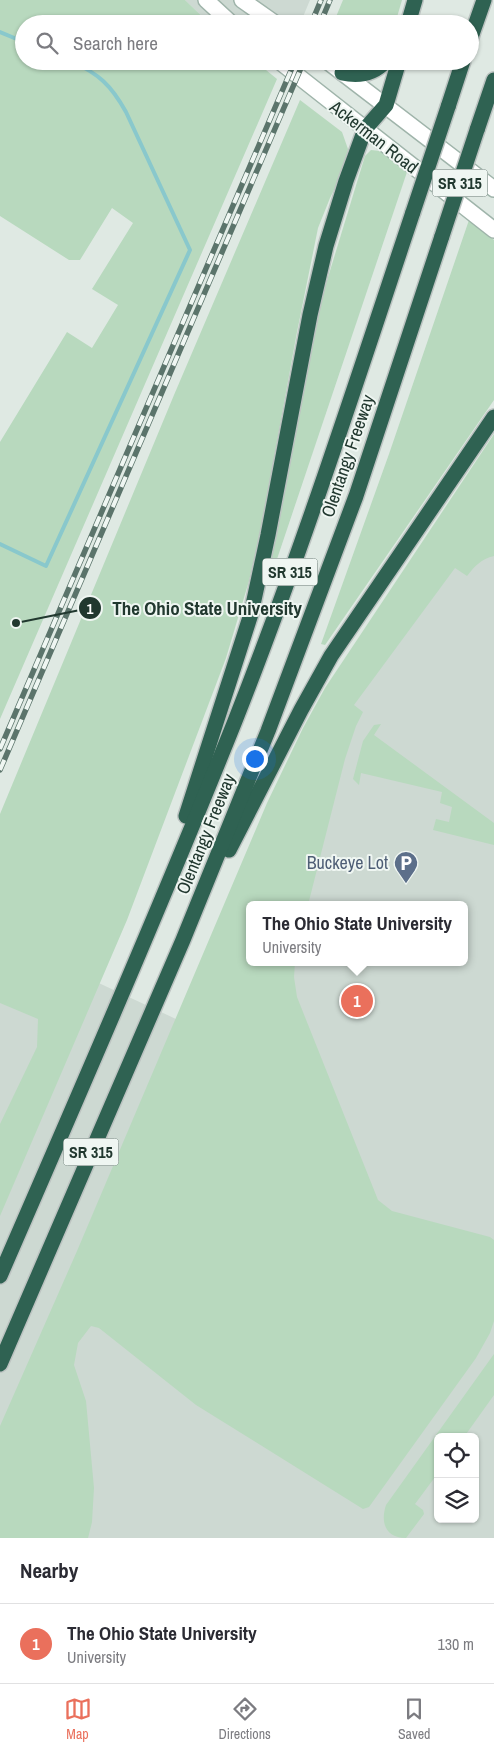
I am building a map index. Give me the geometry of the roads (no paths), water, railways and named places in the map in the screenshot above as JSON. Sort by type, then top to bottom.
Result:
[{"type":"highway","points":[[411,15],[415,0]]},
{"type":"highway","points":[[479,15],[484,0]]},
{"type":"highway","points":[[342,73],[354,76],[368,74],[376,70]]},
{"type":"highway","points":[[151,927],[251,614],[316,287],[340,200],[365,129],[386,106],[396,70]]},
{"type":"highway","name":"Olentangy Freeway","points":[[0,1276],[151,927],[236,718],[323,484],[460,70]]},
{"type":"highway","name":"Olentangy Freeway","points":[[0,1364],[183,940],[268,731],[356,496],[494,80]]},
{"type":"highway","points":[[183,940],[301,710],[331,656],[494,417]]},
{"type":"main road","points":[[206,0],[222,15]]},
{"type":"main road","points":[[242,0],[263,15]]},
{"type":"main road","name":"Ackerman Road","points":[[290,70],[494,230]]},
{"type":"main road","name":"Ackerman Road","points":[[338,70],[494,189]]},
{"type":"waterway","points":[[0,32],[15,38]]},
{"type":"waterway","points":[[0,544],[46,566],[190,250],[126,112],[109,87],[87,70]]},
{"type":"railway","points":[[315,15],[321,0]]},
{"type":"railway","points":[[324,15],[330,0]]},
{"type":"railway","points":[[0,749],[291,70]]},
{"type":"railway","points":[[0,770],[300,70]]},
{"type":"place","name":"The Ohio State University","points":[[16,623]]},
{"type":"place","name":"Buckeye Lot","points":[[406,884]]},
{"type":"place","name":"The Ohio State University","points":[[357,1001]]}]
